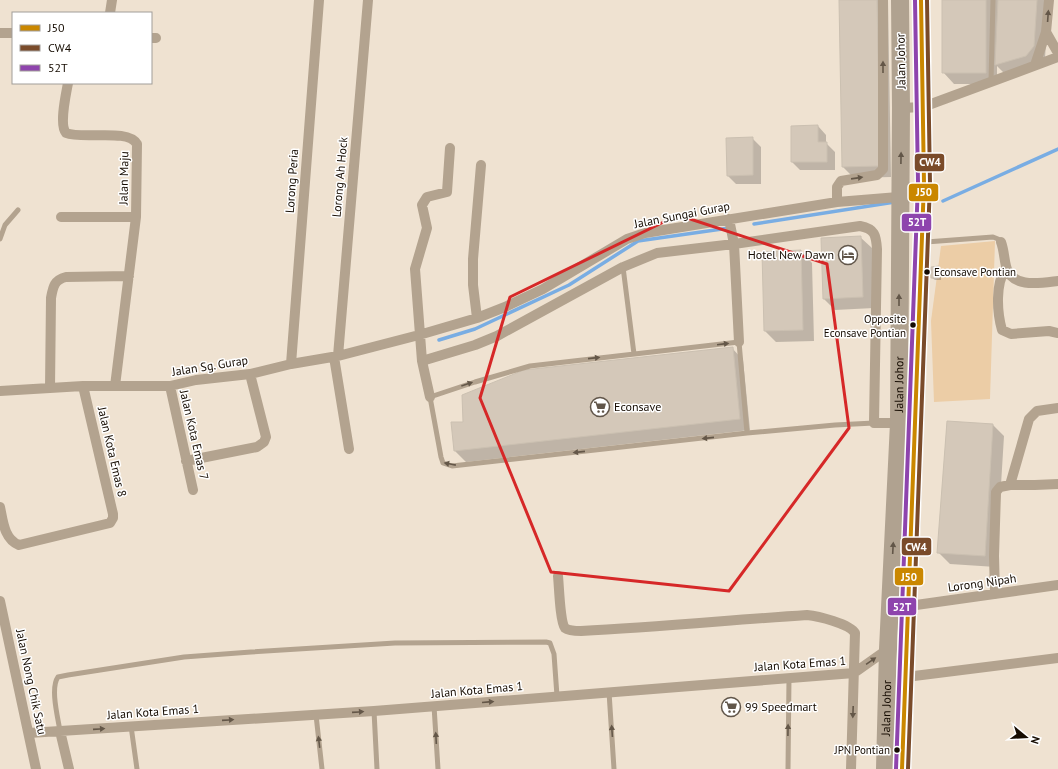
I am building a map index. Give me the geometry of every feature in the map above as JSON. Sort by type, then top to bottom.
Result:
[{"type":"highway","name":"Jalan Johor","points":[[902,769],[922,242],[923,107],[920,0]]},
{"type":"highway","name":"Jalan Johor","points":[[885,769],[888,649],[899,423],[901,108],[891,4]]},
{"type":"street","points":[[110,12],[112,0]]},
{"type":"street","name":"Lorong Peria","points":[[291,364],[319,0]]},
{"type":"street","name":"Lorong Ah Hock","points":[[349,449],[336,356],[368,0]]},
{"type":"street","points":[[1035,65],[1046,32],[1049,0]]},
{"type":"street","points":[[837,202],[837,187],[840,181],[877,175],[883,169],[891,4]]},
{"type":"street","points":[[1046,32],[1058,53]]},
{"type":"street","points":[[0,33],[12,33]]},
{"type":"street","points":[[901,108],[923,107],[1058,57]]},
{"type":"street","name":"Jalan Maju","points":[[68,84],[63,120],[64,131],[67,134],[124,136],[135,141],[137,144],[136,216],[115,386]]},
{"type":"street","points":[[430,397],[422,361],[415,270],[427,228],[422,205],[427,197],[447,192],[450,148]]},
{"type":"street","points":[[477,318],[473,286],[473,259],[481,165]]},
{"type":"street","name":"Jalan Sungai Gurap","points":[[419,335],[477,318],[543,289],[627,239],[645,233],[837,202],[923,196]]},
{"type":"street","points":[[60,217],[136,216]]},
{"type":"street","points":[[729,219],[734,244],[739,342]]},
{"type":"street","points":[[422,361],[475,346],[497,336],[623,268],[657,253],[734,244],[860,226],[873,231],[877,240],[878,249],[874,423],[899,423]]},
{"type":"street","points":[[1001,242],[1006,268],[1012,277],[1026,283],[1058,281]]},
{"type":"street","points":[[1006,268],[1002,275],[999,292],[999,319],[1002,330],[1011,334],[1049,331],[1058,333]]},
{"type":"street","points":[[50,388],[51,298],[56,282],[66,277],[129,276]]},
{"type":"street","name":"Jalan Sg. Gurap","points":[[0,391],[83,386],[170,386],[196,380],[250,374],[291,364],[336,356],[419,335]]},
{"type":"street","points":[[186,461],[258,447],[264,442],[266,437],[250,374]]},
{"type":"street","name":"Jalan Kota Emas 8","points":[[0,507],[4,527],[10,539],[19,545],[110,523],[113,518],[113,514],[83,386]]},
{"type":"street","name":"Jalan Kota Emas 7","points":[[170,386],[193,490]]},
{"type":"street","points":[[1010,484],[1029,419],[1037,411],[1058,408]]},
{"type":"street","points":[[995,594],[994,563],[996,492],[1000,487],[1010,484],[1058,484]]},
{"type":"street","points":[[558,576],[561,612],[564,625],[567,629],[589,631],[664,627],[716,621],[814,615],[853,630],[855,633],[851,769]]},
{"type":"street","name":"Lorong Nipah","points":[[909,606],[1058,585]]},
{"type":"street","name":"Jalan Nong Chik Satu","points":[[0,601],[36,769]]},
{"type":"street","name":"Jalan Kota Emas 1","points":[[29,734],[374,711],[854,673],[888,649]]},
{"type":"street","points":[[906,677],[1058,658]]},
{"type":"street","points":[[60,731],[69,769]]},
{"type":"lane","points":[[991,82],[993,0]]},
{"type":"lane","points":[[0,239],[5,225],[18,210]]},
{"type":"lane","points":[[922,242],[993,237],[1001,242]]},
{"type":"lane","points":[[623,268],[634,354]]},
{"type":"lane","points":[[747,433],[739,342],[530,366],[430,397],[441,457],[444,463],[452,466],[747,433],[874,423]]},
{"type":"lane","points":[[60,731],[55,698],[55,684],[58,677],[184,656],[395,643],[546,642],[550,643],[554,654],[556,696]]},
{"type":"lane","points":[[788,769],[789,677]]},
{"type":"lane","points":[[609,692],[614,769]]},
{"type":"lane","points":[[434,706],[438,769]]},
{"type":"lane","points":[[374,711],[377,769]]},
{"type":"lane","points":[[316,715],[322,769]]},
{"type":"lane","points":[[131,726],[137,769]]},
{"type":"highlighted area","points":[[678,215],[827,264],[849,428],[729,591],[551,572],[480,398],[510,297]]},
{"type":"shaded area","points":[[995,241],[990,399],[934,402],[931,321],[941,246]]},
{"type":"building","points":[[839,0],[877,0],[880,166],[842,167]]},
{"type":"building","points":[[942,0],[986,0],[986,73],[942,73]]},
{"type":"building","points":[[998,0],[1037,0],[1034,46],[1026,56],[995,65]]},
{"type":"building","points":[[818,125],[818,142],[827,142],[827,162],[791,162],[791,126]]},
{"type":"building","points":[[753,137],[753,175],[727,176],[726,138]]},
{"type":"building","points":[[861,236],[863,297],[823,299],[821,238]]},
{"type":"building","points":[[801,250],[803,330],[764,331],[762,252]]},
{"type":"building","points":[[939,266],[939,278],[931,278],[931,267]]},
{"type":"building","name":"Econsave","points":[[733,347],[740,419],[454,451],[451,422],[463,422],[462,395],[524,370]]},
{"type":"building","points":[[947,421],[993,424],[985,556],[937,553]]},
{"type":"waterway","points":[[943,201],[1058,149]]},
{"type":"waterway","points":[[754,224],[895,202]]},
{"type":"waterway","points":[[439,340],[475,329],[569,285],[638,241],[729,228]]},
{"type":"transit line","name":"52T","points":[[896,769],[918,183],[915,0]]},
{"type":"transit line","name":"J50","points":[[902,769],[924,183],[921,0]]},
{"type":"transit line","name":"CW4","points":[[908,769],[930,183],[927,0]]},
{"type":"place","name":"Hotel New Dawn","points":[[848,255]]},
{"type":"place","name":"Econsave Pontian","points":[[927,272]]},
{"type":"place","name":"Opposite Econsave Pontian","points":[[913,325]]},
{"type":"place","name":"Econsave","points":[[600,407]]},
{"type":"place","name":"99 Speedmart","points":[[731,707]]},
{"type":"place","name":"JPN Pontian","points":[[897,750]]}]
